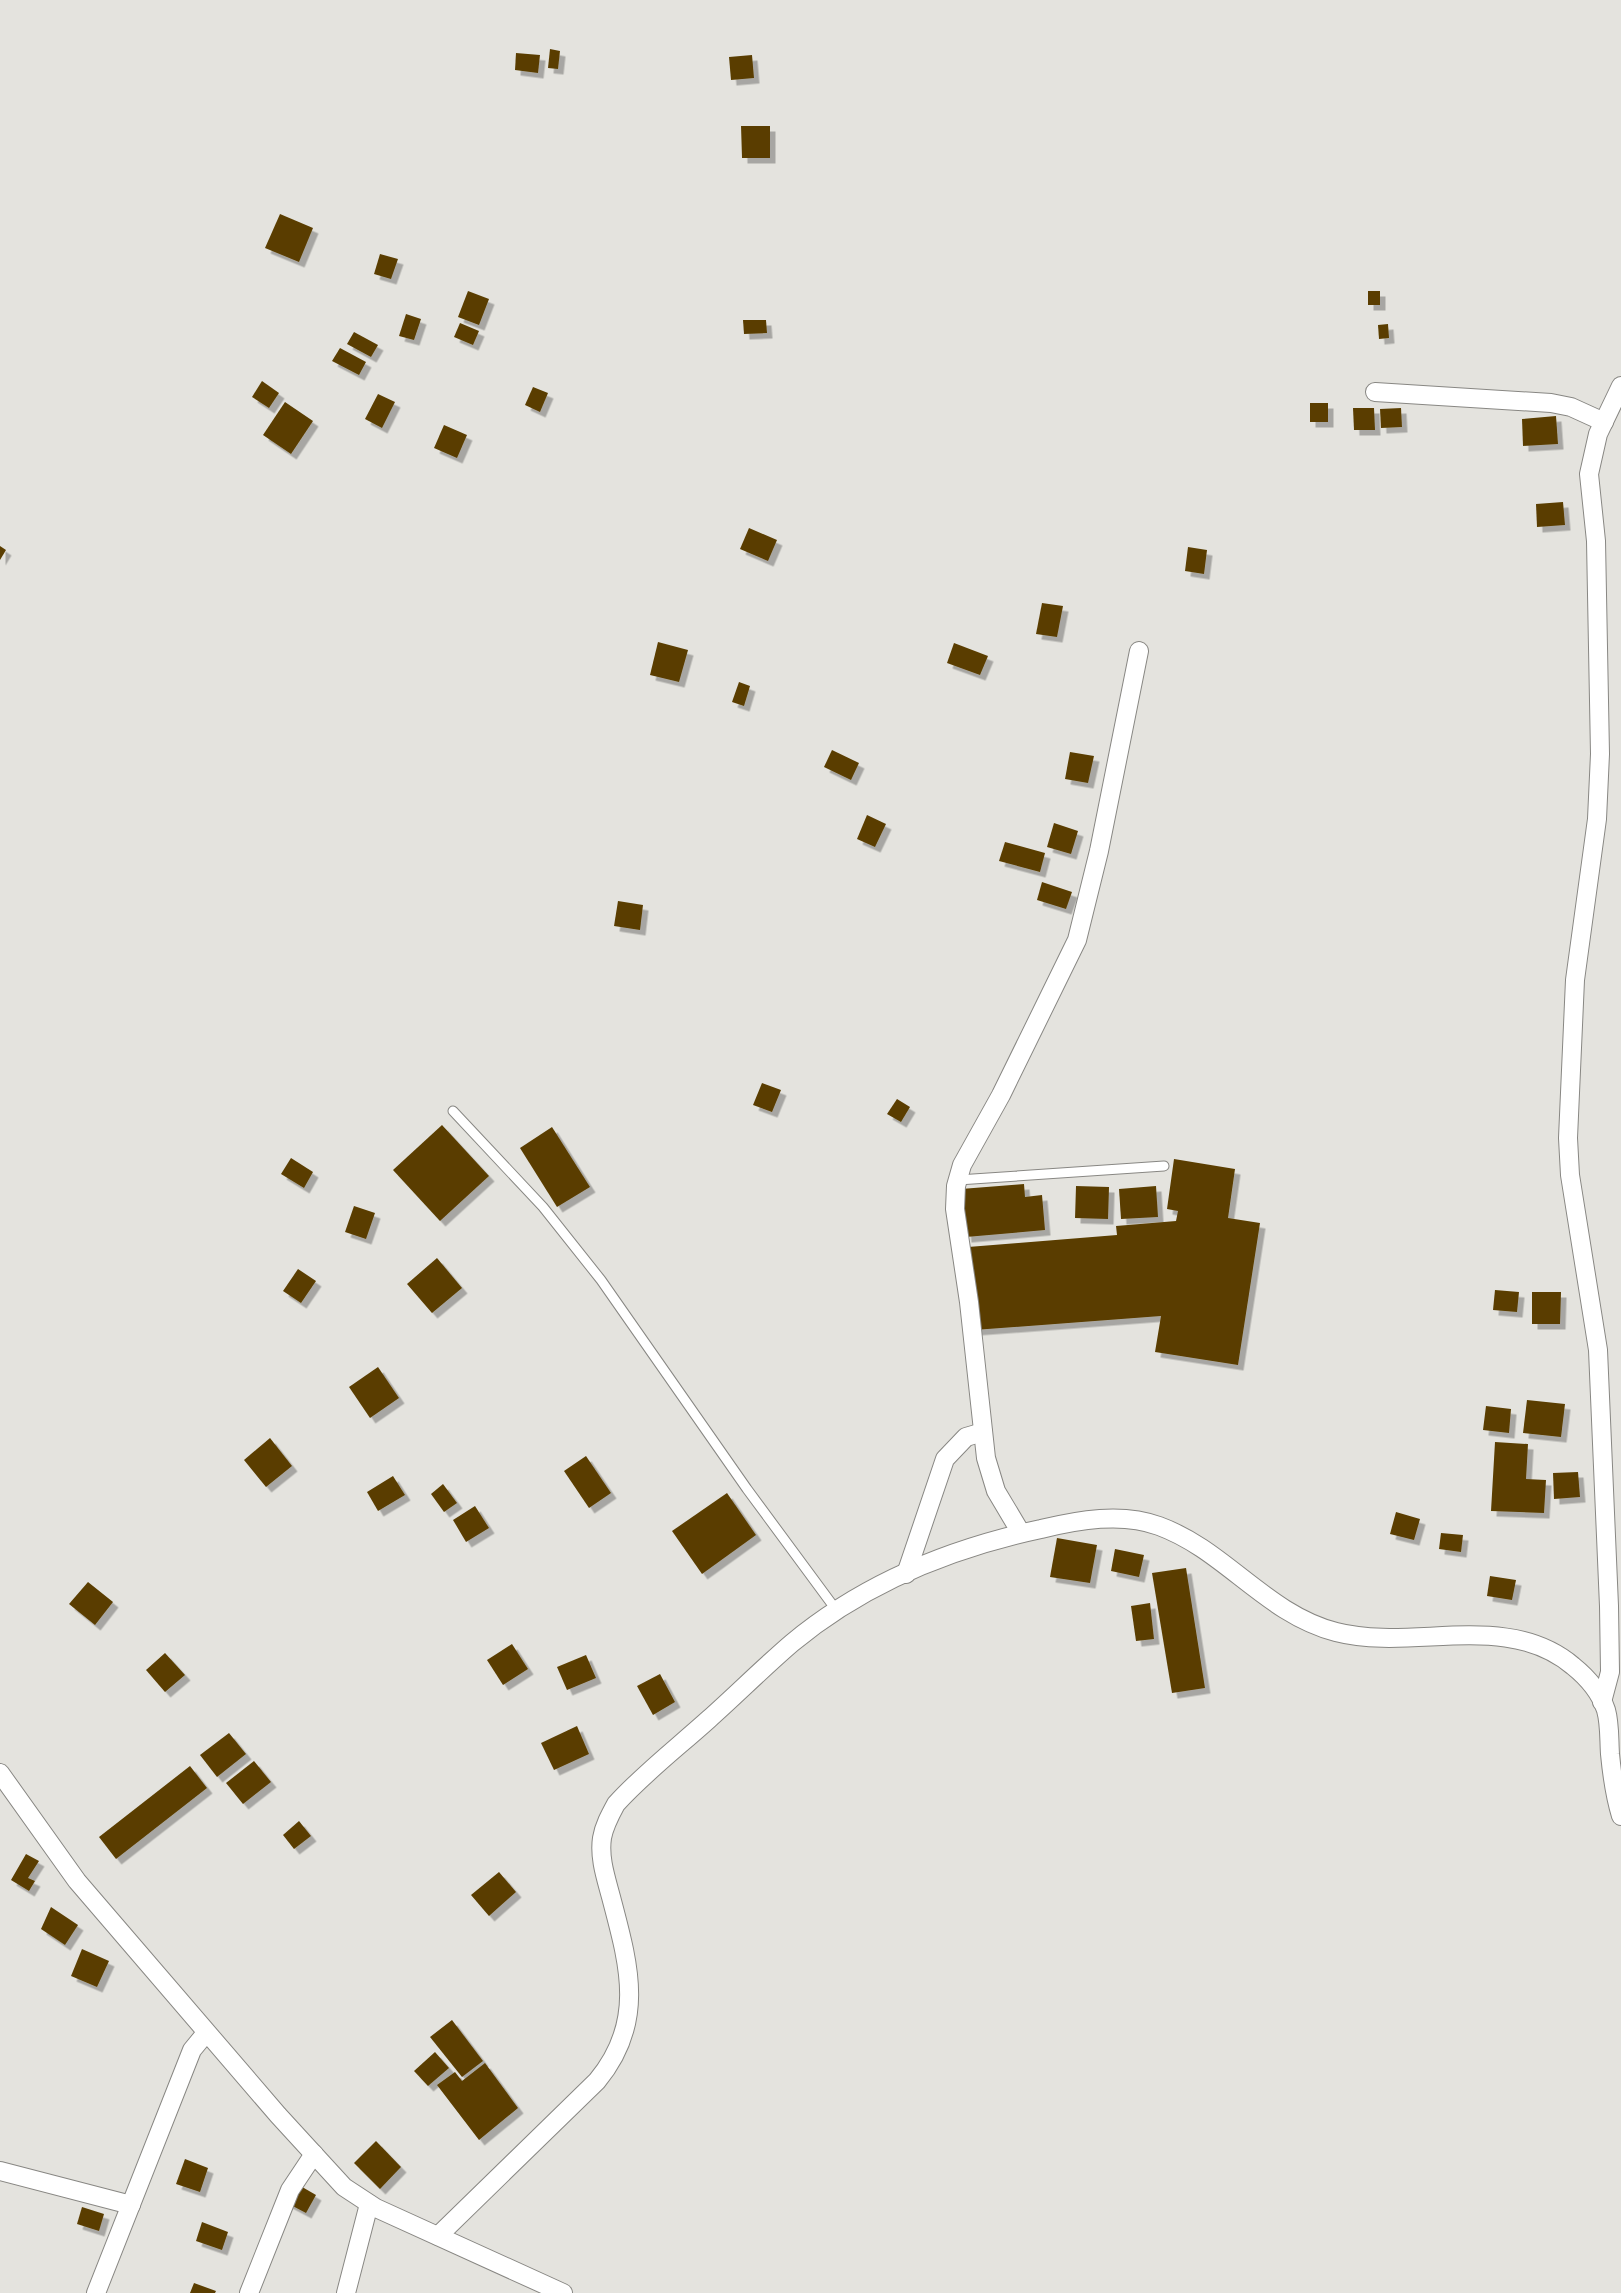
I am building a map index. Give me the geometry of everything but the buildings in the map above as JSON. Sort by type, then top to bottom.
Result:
[{"type":"street","points":[[1602,1702],[1610,1672],[1598,1350],[1570,1175],[1568,1138],[1575,980],[1599,788],[1596,541],[1589,474],[1593,451],[1621,386]]},
{"type":"street","points":[[1375,392],[1551,403],[1571,407],[1604,422]]},
{"type":"street","points":[[1021,1533],[996,1491],[986,1458],[969,1302],[955,1209],[958,1180],[970,1150],[1001,1095],[1077,940],[1099,851],[1138,651]]},
{"type":"street","points":[[906,1574],[945,1459],[966,1437],[983,1432]]},
{"type":"street","points":[[438,2236],[597,2081],[613,2061],[625,2036],[630,2011],[627,1960],[602,1861],[602,1839],[605,1825],[616,1804],[793,1642],[863,1594],[984,1541],[1104,1519],[1157,1525],[1192,1542],[1265,1597],[1307,1622],[1335,1632],[1376,1638],[1508,1637],[1533,1642],[1550,1649],[1581,1672],[1596,1688],[1602,1702],[1609,1724],[1611,1758],[1621,1816]]},
{"type":"street","points":[[0,1773],[77,1881],[206,2033],[344,2187],[369,2204],[563,2293]]},
{"type":"street","points":[[96,2293],[192,2050],[206,2033]]},
{"type":"street","points":[[249,2293],[297,2175],[314,2154]]},
{"type":"street","points":[[0,2171],[131,2205]]},
{"type":"street","points":[[346,2293],[369,2204]]},
{"type":"lane","points":[[453,1111],[543,1207],[601,1280],[747,1489],[837,1611]]},
{"type":"lane","points":[[958,1180],[1164,1166]]}]
